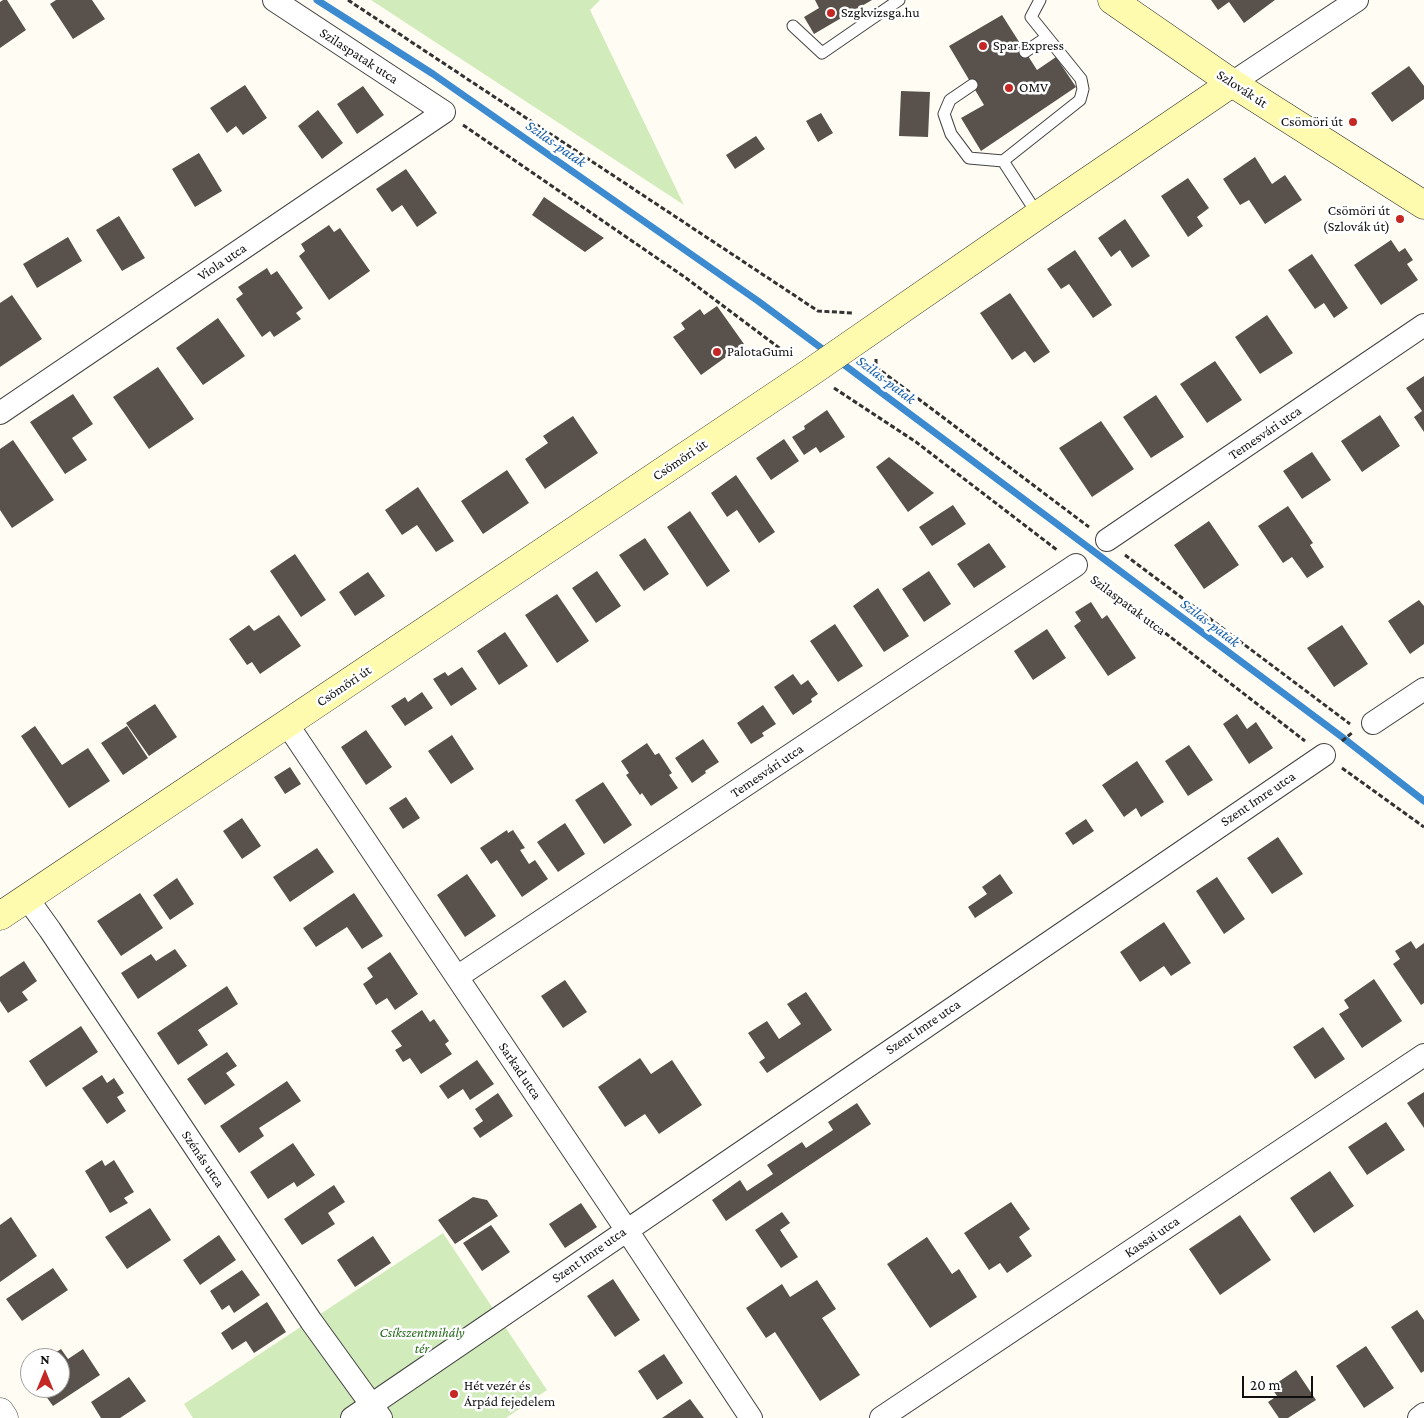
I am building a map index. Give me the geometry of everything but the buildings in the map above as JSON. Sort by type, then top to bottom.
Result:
[{"type":"main road","name":"Szlovák út","points":[[1112,0],[1232,83],[1424,205]]},
{"type":"main road","name":"Csömöri út","points":[[0,916],[287,724],[821,378],[872,330],[1232,83]]},
{"type":"street","name":"Szilaspatak utca","points":[[274,0],[444,112]]},
{"type":"street","name":"Csömöri út","points":[[1232,83],[1330,7],[1357,0]]},
{"type":"street","name":"Viola utca","points":[[0,413],[444,112]]},
{"type":"street","name":"Temesvári utca","points":[[1106,540],[1424,325]]},
{"type":"street","name":"Temesvári utca","points":[[457,977],[1076,565]]},
{"type":"street","points":[[1373,723],[1424,688]]},
{"type":"street","name":"Sarkad utca","points":[[287,724],[751,1418]]},
{"type":"street","name":"Szent Imre utca","points":[[376,1411],[524,1300],[626,1229],[1324,755]]},
{"type":"street","name":"Szénás utca","points":[[27,898],[306,1313],[376,1411]]},
{"type":"street","name":"Kassai utca","points":[[881,1418],[1424,1055]]},
{"type":"street","points":[[352,1418],[376,1411]]},
{"type":"street","points":[[0,1412],[4,1418]]},
{"type":"street","points":[[1419,1418],[1424,1414]]},
{"type":"lane","points":[[792,26],[822,53],[899,0]]},
{"type":"lane","points":[[972,85],[950,100],[944,114],[951,134],[969,158],[1003,160],[1080,100],[1083,89],[1082,79],[1031,17],[1040,0]]},
{"type":"lane","points":[[1025,52],[1047,37]]},
{"type":"lane","points":[[1003,160],[1038,215]]},
{"type":"path","name":"Szilaspatak utca","points":[[444,112],[686,278],[821,378],[916,442],[1324,755],[1424,827]]},
{"type":"green space","points":[[371,0],[600,0],[590,10],[684,205]]},
{"type":"green space","name":"Csíkszentmihály tér","points":[[443,1233],[547,1390],[506,1418],[193,1418],[184,1404]]},
{"type":"waterway","name":"Szilas-patak","points":[[317,0],[433,74],[758,301],[828,353]]},
{"type":"waterway","name":"Szilas-patak","points":[[839,361],[1342,737],[1424,801]]},
{"type":"place","name":"Szgkvizsga.hu","points":[[831,13]]},
{"type":"place","name":"Spar Express","points":[[983,46]]},
{"type":"place","name":"OMV","points":[[1009,88]]},
{"type":"place","name":"Csömöri út","points":[[1353,122]]},
{"type":"place","name":"Csömöri út (Szlovák út)","points":[[1400,219]]},
{"type":"place","name":"PalotaGumi","points":[[717,352]]},
{"type":"place","name":"Hét vezér és Árpád fejedelem","points":[[454,1394]]}]
